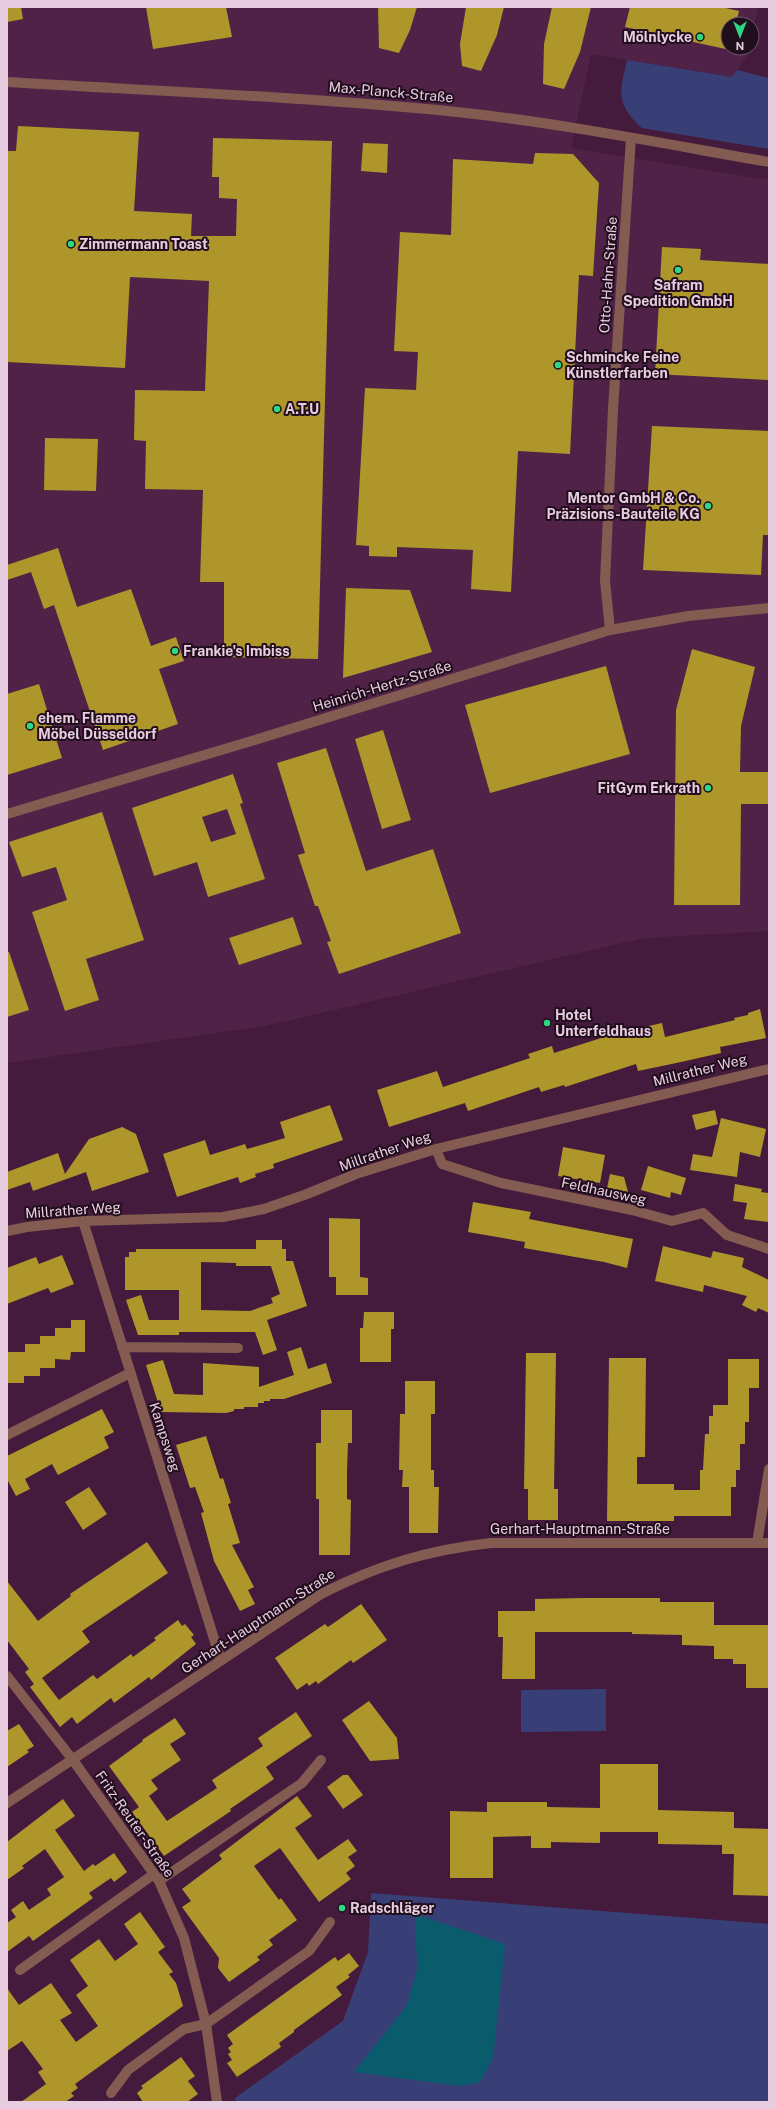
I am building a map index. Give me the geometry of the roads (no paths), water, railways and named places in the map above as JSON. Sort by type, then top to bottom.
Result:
[{"type":"street","name":"Max-Planck-Straße","points":[[7,82],[344,101],[459,113],[631,138],[769,162]]},
{"type":"street","name":"Otto-Hahn-Straße","points":[[610,630],[605,581],[613,410],[631,138]]},
{"type":"street","name":"Heinrich-Hertz-Straße","points":[[7,814],[258,739],[610,630],[688,616],[769,608]]},
{"type":"street","name":"Millrather Weg","points":[[7,1230],[83,1221],[223,1217],[264,1209],[307,1194],[356,1174],[436,1148],[769,1069]]},
{"type":"street","name":"Feldhausweg","points":[[436,1148],[442,1164],[501,1183],[632,1210],[672,1221],[703,1213],[727,1235],[769,1249]]},
{"type":"street","name":"Kampsweg","points":[[83,1221],[221,1661]]},
{"type":"street","points":[[122,1347],[238,1348]]},
{"type":"street","points":[[7,1435],[130,1373]]},
{"type":"street","points":[[757,1543],[769,1469]]},
{"type":"street","name":"Gerhart-Hauptmann-Straße","points":[[7,1803],[321,1594],[355,1576],[387,1564],[450,1547],[512,1542],[769,1543]]},
{"type":"street","name":"Fritz-Reuter-Straße","points":[[7,1676],[73,1760],[156,1877],[184,1938],[206,2024],[217,2102]]},
{"type":"street","points":[[20,1970],[156,1877],[302,1783],[321,1760]]},
{"type":"street","points":[[111,2093],[128,2070],[184,2029],[206,2024],[309,1951],[330,1922]]},
{"type":"place","name":"Mölnlycke","points":[[700,37]]},
{"type":"place","name":"Zimmermann Toast","points":[[71,244]]},
{"type":"place","name":"Safram Spedition GmbH","points":[[678,270]]},
{"type":"place","name":"Schmincke Feine Künstlerfarben","points":[[558,365]]},
{"type":"place","name":"A.T.U","points":[[277,409]]},
{"type":"place","name":"Mentor GmbH & Co. Präzisions-Bauteile KG","points":[[708,506]]},
{"type":"place","name":"Frankie's Imbiss","points":[[175,651]]},
{"type":"place","name":"ehem. Flamme Möbel Düsseldorf","points":[[30,726]]},
{"type":"place","name":"FitGym Erkrath","points":[[708,788]]},
{"type":"place","name":"Hotel Unterfeldhaus","points":[[547,1023]]},
{"type":"place","name":"Radschläger","points":[[342,1908]]}]
